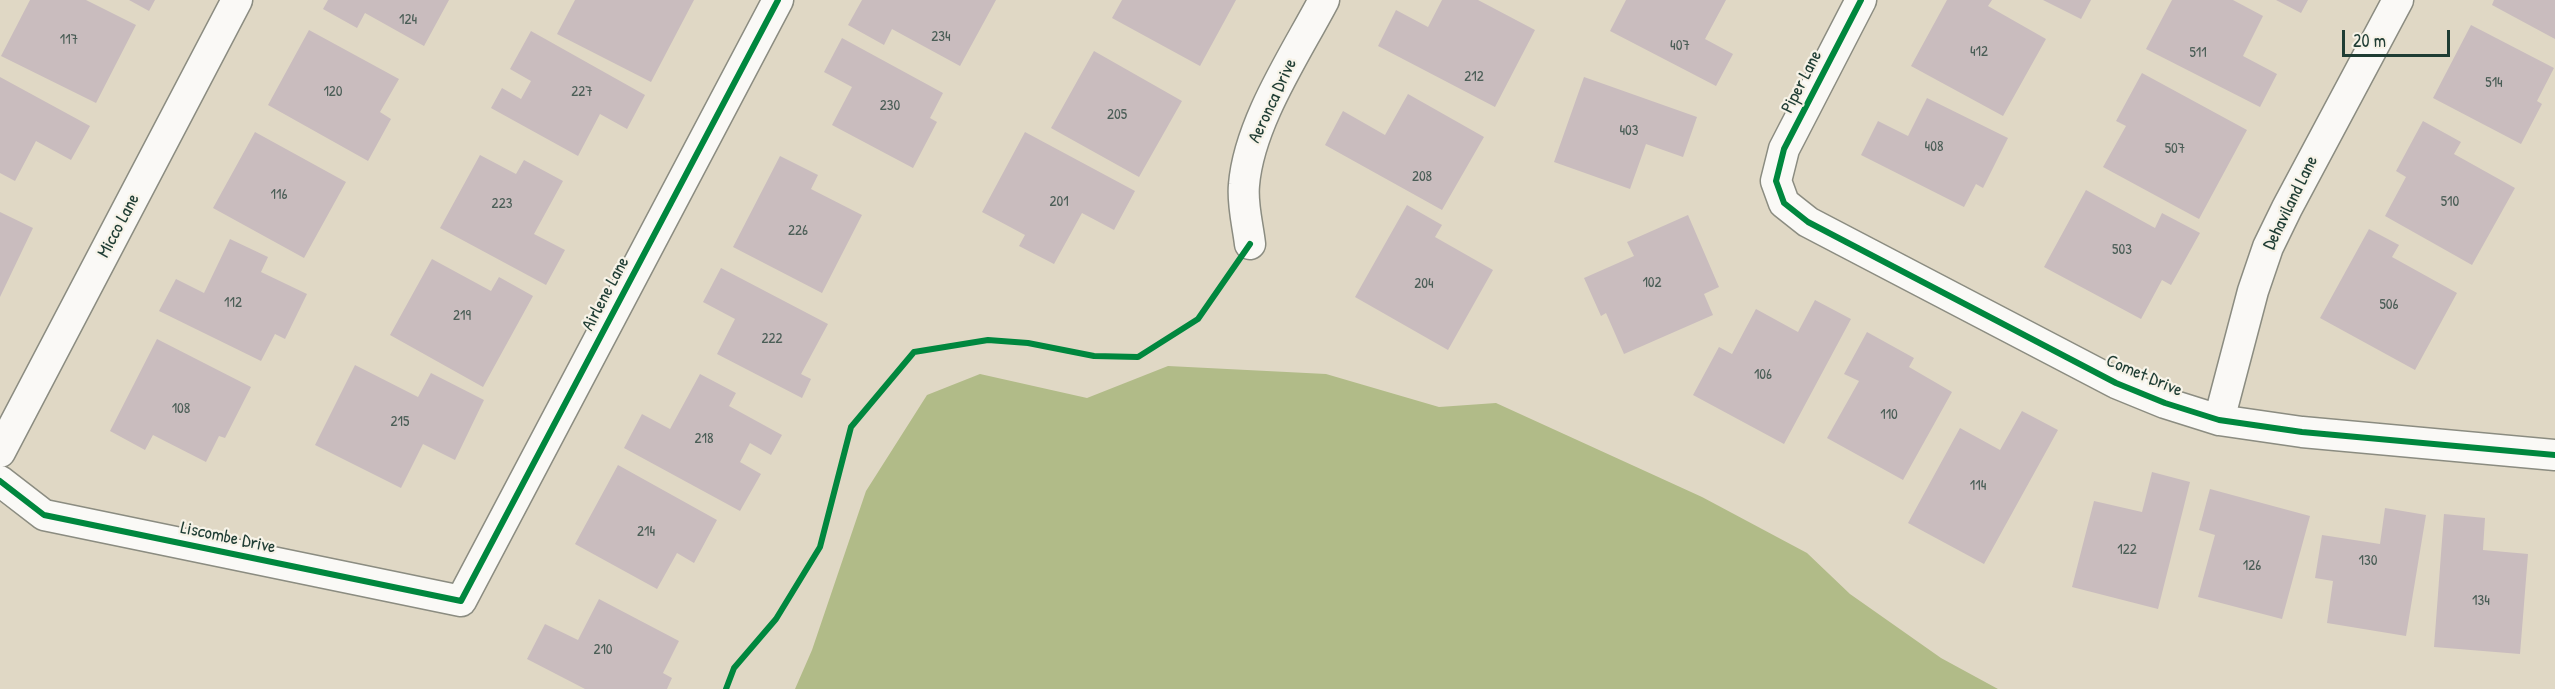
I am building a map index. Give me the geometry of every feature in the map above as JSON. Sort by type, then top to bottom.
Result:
[{"type":"street","name":"Micco Lane","points":[[0,452],[237,0]]},
{"type":"street","name":"Airlene Lane","points":[[461,601],[778,0]]},
{"type":"street","name":"Aeronca Drive","points":[[1250,244],[1244,187],[1248,155],[1261,119],[1324,0]]},
{"type":"street","name":"Piper Lane","points":[[1776,181],[1784,148],[1861,0]]},
{"type":"street","name":"Dehaviland Lane","points":[[2219,420],[2253,291],[2268,247],[2398,0]]},
{"type":"street","name":"Comet Drive","points":[[1776,181],[1784,203],[1808,222],[2116,382],[2165,403],[2219,420],[2302,432],[2555,455]]},
{"type":"street","name":"Liscombe Drive","points":[[0,481],[44,515],[461,601]]},
{"type":"green space","points":[[1168,366],[1326,374],[1439,407],[1496,403],[1702,497],[1807,553],[1850,594],[1941,658],[1998,689],[795,689],[812,650],[866,491],[927,395],[980,374],[1087,398]]},
{"type":"building","points":[[30,0],[86,0],[136,25],[96,103],[1,56]]},
{"type":"building","points":[[129,0],[155,0],[149,11]]},
{"type":"building","points":[[328,0],[449,0],[424,46],[365,13],[357,28],[323,9]]},
{"type":"building","points":[[575,0],[694,0],[651,82],[557,34]]},
{"type":"building","points":[[862,0],[996,0],[960,66],[892,29],[884,45],[848,25]]},
{"type":"building","points":[[1122,0],[1236,0],[1200,66],[1112,18]]},
{"type":"building","points":[[1442,0],[1478,0],[1535,30],[1495,107],[1378,46],[1396,10],[1428,27]]},
{"type":"building","points":[[1626,0],[1726,0],[1705,39],[1733,54],[1716,86],[1610,31]]},
{"type":"building","points":[[1947,0],[1992,0],[1988,6],[2046,39],[2003,116],[1911,66]]},
{"type":"building","points":[[2043,0],[2091,0],[2081,19]]},
{"type":"building","points":[[2172,0],[2233,0],[2263,16],[2243,56],[2277,74],[2260,107],[2146,49]]},
{"type":"building","points":[[2276,0],[2308,0],[2301,13]]},
{"type":"building","points":[[2494,0],[2555,0],[2555,39],[2492,5]]},
{"type":"building","points":[[2471,25],[2554,68],[2537,101],[2542,104],[2521,144],[2433,98]]},
{"type":"building","points":[[309,30],[399,79],[380,112],[391,119],[368,161],[268,105]]},
{"type":"building","points":[[531,31],[645,95],[627,129],[600,114],[578,156],[491,108],[502,88],[521,99],[531,81],[510,69]]},
{"type":"building","points":[[842,38],[943,93],[930,118],[937,122],[913,168],[832,125],[852,87],[824,72]]},
{"type":"building","points":[[1094,51],[1182,101],[1139,177],[1051,128]]},
{"type":"building","points":[[2142,73],[2247,130],[2199,219],[2103,167],[2126,126],[2116,121]]},
{"type":"building","points":[[0,77],[90,126],[71,160],[36,141],[15,181],[0,173]]},
{"type":"building","points":[[1584,77],[1697,117],[1683,157],[1646,144],[1630,189],[1554,162]]},
{"type":"building","points":[[1408,94],[1484,137],[1442,210],[1325,145],[1343,111],[1385,135]]},
{"type":"building","points":[[1927,98],[2008,138],[1983,188],[1976,184],[1964,207],[1861,155],[1878,121],[1908,136]]},
{"type":"building","points":[[2423,121],[2461,142],[2454,154],[2515,188],[2472,265],[2385,216],[2406,177],[2396,171]]},
{"type":"building","points":[[255,132],[346,182],[304,258],[213,208]]},
{"type":"building","points":[[1025,132],[1135,191],[1114,230],[1082,213],[1054,264],[1019,246],[1025,235],[982,212]]},
{"type":"building","points":[[480,155],[516,174],[524,160],[563,181],[534,234],[565,250],[546,285],[440,228]]},
{"type":"building","points":[[780,156],[818,175],[811,189],[862,215],[822,293],[733,247]]},
{"type":"building","points":[[2086,190],[2155,228],[2162,213],[2200,233],[2171,285],[2162,280],[2141,319],[2044,267]]},
{"type":"building","points":[[1407,205],[1442,225],[1435,237],[1493,270],[1448,350],[1355,297]]},
{"type":"building","points":[[0,212],[33,228],[0,297]]},
{"type":"building","points":[[1688,215],[1719,287],[1704,294],[1713,315],[1624,354],[1606,313],[1601,316],[1584,278],[1634,256],[1627,242]]},
{"type":"building","points":[[2369,229],[2399,245],[2392,257],[2457,293],[2415,370],[2320,318]]},
{"type":"building","points":[[230,239],[268,257],[261,272],[307,294],[285,339],[275,334],[261,361],[159,311],[176,279],[204,293]]},
{"type":"building","points":[[432,259],[491,291],[499,277],[533,296],[483,387],[390,335]]},
{"type":"building","points":[[721,268],[828,324],[801,374],[811,379],[802,398],[717,354],[735,319],[703,302]]},
{"type":"building","points":[[1815,300],[1851,319],[1784,444],[1693,395],[1719,347],[1732,354],[1756,309],[1798,332]]},
{"type":"building","points":[[1867,332],[1914,358],[1909,367],[1952,392],[1903,480],[1827,438],[1859,381],[1844,374]]},
{"type":"building","points":[[157,339],[251,387],[225,438],[219,436],[206,462],[153,435],[145,450],[110,431]]},
{"type":"building","points":[[355,365],[418,397],[431,373],[484,400],[455,460],[423,444],[401,488],[315,445]]},
{"type":"building","points":[[700,374],[736,393],[729,406],[782,435],[771,455],[750,443],[740,462],[761,474],[740,511],[624,448],[642,414],[670,429]]},
{"type":"building","points":[[2022,411],[2058,430],[1984,564],[1908,523],[1960,428],[2000,450]]},
{"type":"building","points":[[618,465],[717,520],[694,563],[677,553],[657,589],[575,544]]},
{"type":"building","points":[[2152,472],[2190,482],[2158,609],[2072,587],[2094,501],[2142,512]]},
{"type":"building","points":[[2210,489],[2310,516],[2282,619],[2198,597],[2215,535],[2199,530]]},
{"type":"building","points":[[2385,508],[2426,515],[2406,636],[2327,623],[2333,581],[2315,578],[2322,535],[2380,544]]},
{"type":"building","points":[[2444,514],[2485,518],[2483,550],[2528,554],[2520,654],[2434,647]]},
{"type":"building","points":[[599,599],[679,641],[663,673],[672,678],[667,689],[585,689],[527,659],[545,624],[578,640]]},
{"type":"cycle path","points":[[0,481],[44,515],[461,601],[778,0]]},
{"type":"cycle path","points":[[1861,0],[1784,149],[1776,181],[1784,203],[1808,222],[2116,383],[2165,403],[2219,420],[2302,432],[2555,455]]},
{"type":"cycle path","points":[[726,689],[734,668],[776,619],[820,547],[851,427],[914,352],[988,340],[1028,343],[1094,356],[1138,357],[1198,319],[1250,244]]}]
